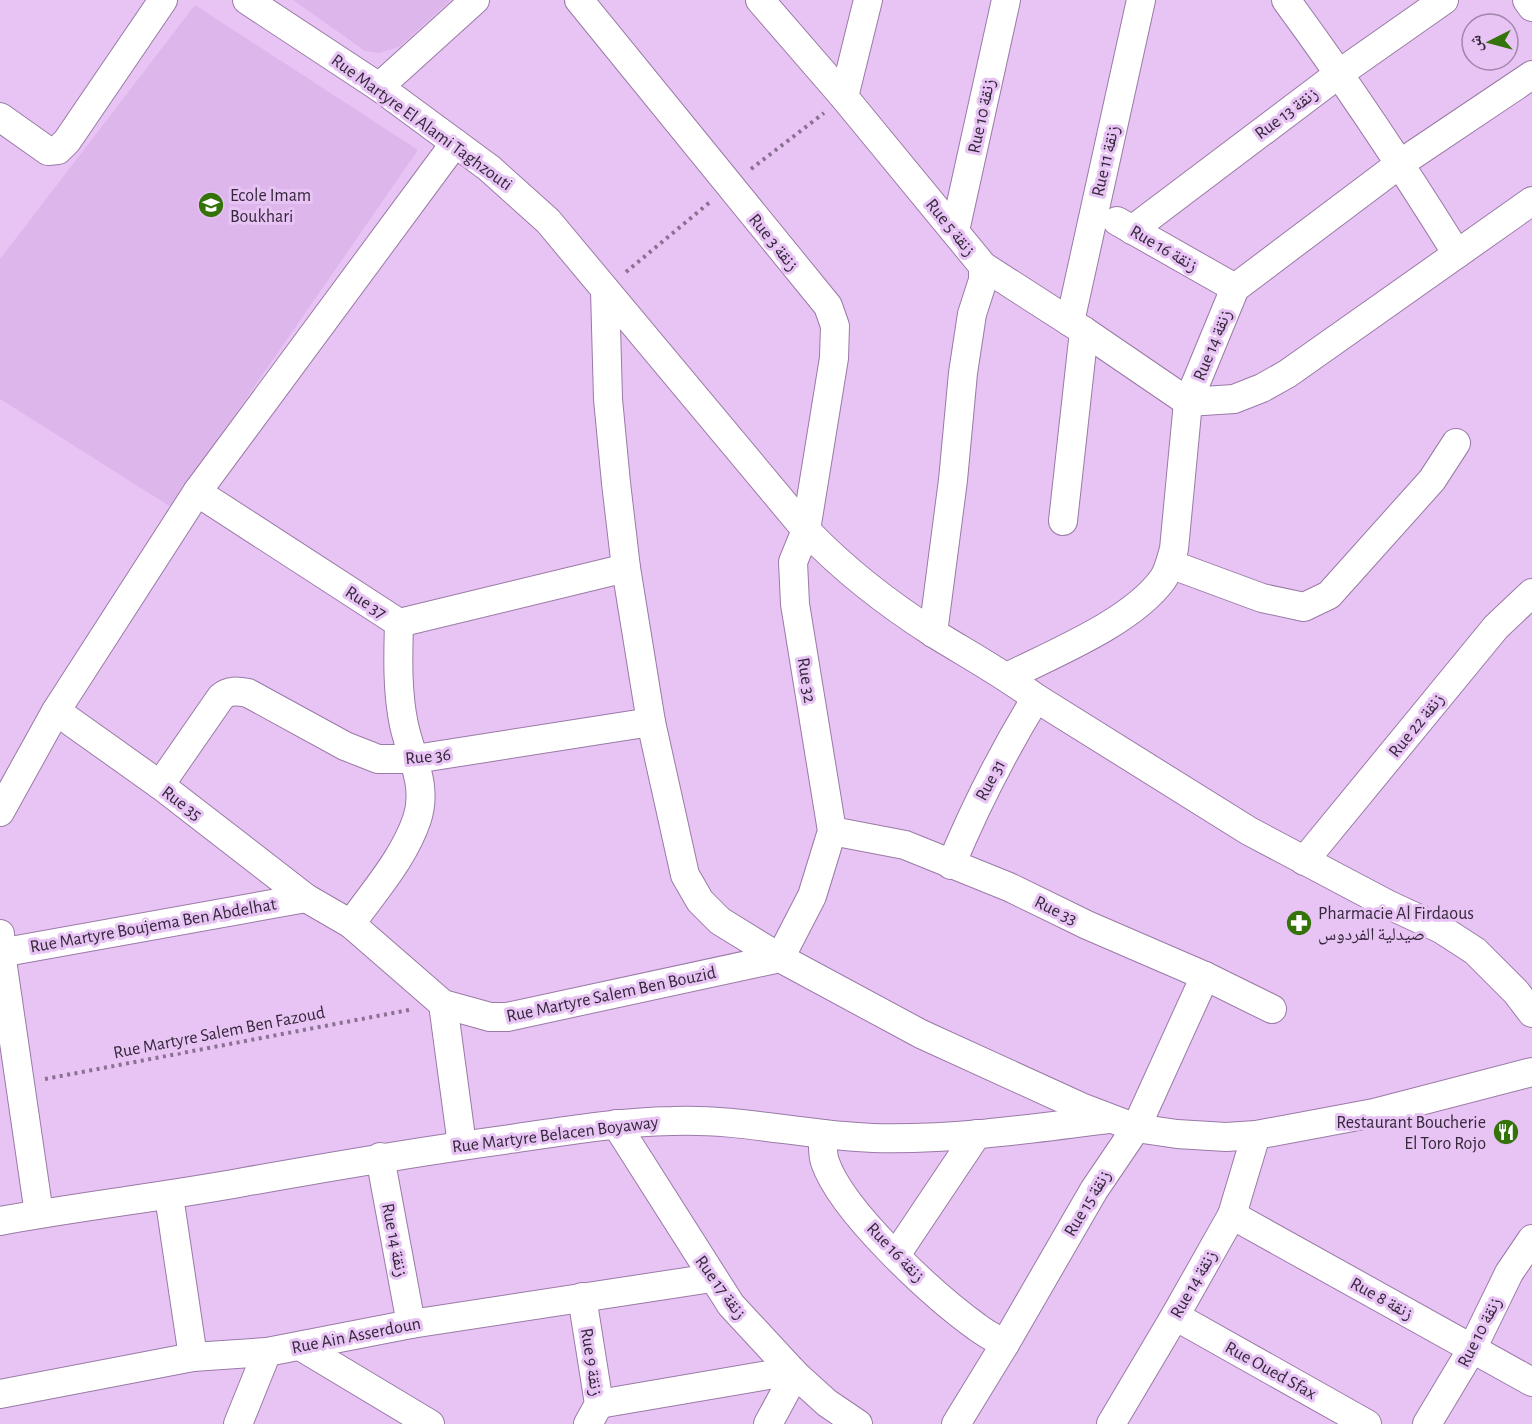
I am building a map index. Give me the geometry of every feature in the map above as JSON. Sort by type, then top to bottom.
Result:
[{"type":"street","points":[[0,117],[48,152],[58,150],[68,141],[163,0]]},
{"type":"street","name":"Rue Martyre El Alami Taghzouti","points":[[247,0],[379,87],[489,168],[548,221],[807,530],[853,575],[933,633],[1007,677],[1036,698],[1250,831],[1441,930],[1475,951],[1516,992],[1532,1013]]},
{"type":"street","points":[[379,87],[475,0]]},
{"type":"street","name":"Rue 3 زنقة","points":[[579,0],[828,306],[835,326],[834,358],[807,530]]},
{"type":"street","name":"Rue 5 زنقة","points":[[760,0],[844,97],[983,266],[1078,326],[1188,402]]},
{"type":"street","points":[[844,97],[868,0]]},
{"type":"street","name":"Rue 10 زنقة","points":[[955,231],[1006,0]]},
{"type":"street","name":"Rue 11 زنقة","points":[[1063,521],[1078,326],[1095,207],[1140,0]]},
{"type":"street","points":[[1286,0],[1340,73],[1401,163],[1457,254]]},
{"type":"street","name":"Rue 13 زنقة","points":[[1132,230],[1340,73],[1444,0]]},
{"type":"street","points":[[1527,0],[1532,7]]},
{"type":"street","name":"Rue 14 زنقة","points":[[1007,677],[1091,634],[1130,610],[1149,595],[1163,579],[1174,549],[1188,402],[1235,288],[1401,163],[1532,75]]},
{"type":"street","points":[[0,812],[56,711],[197,492],[455,143]]},
{"type":"street","points":[[1188,402],[1234,399],[1263,388],[1287,374],[1532,201]]},
{"type":"street","name":"Rue 16 زنقة","points":[[1095,207],[1235,288]]},
{"type":"street","points":[[933,633],[953,480],[963,373],[972,314],[983,280],[983,266]]},
{"type":"street","points":[[605,290],[608,399],[616,483],[626,568],[651,722],[685,875],[700,902],[720,921],[780,958],[921,1034],[1081,1107],[1124,1123],[1177,1134],[1226,1137],[1256,1135],[1374,1113],[1532,1072]]},
{"type":"street","points":[[1170,564],[1262,598],[1304,608],[1329,595],[1432,480],[1456,443]]},
{"type":"street","name":"Rue 37","points":[[197,492],[399,623],[626,568]]},
{"type":"street","name":"Rue 32","points":[[807,530],[793,562],[795,604],[832,831]]},
{"type":"street","name":"Rue 22 زنقة","points":[[1304,861],[1496,627],[1532,593]]},
{"type":"street","points":[[351,924],[402,852],[417,818],[422,789],[404,725],[399,689],[399,623]]},
{"type":"street","name":"Rue 36","points":[[160,786],[226,692],[248,693],[356,750],[378,759],[415,759],[651,722]]},
{"type":"street","name":"Rue 31","points":[[951,865],[973,812],[1011,739],[1036,698]]},
{"type":"street","name":"Rue 35","points":[[56,711],[160,786],[306,898]]},
{"type":"street","points":[[780,958],[812,896],[832,831]]},
{"type":"street","name":"Rue 33","points":[[832,831],[904,845],[1009,887],[1272,1009]]},
{"type":"street","name":"Rue Martyre Salem Ben Bouzid","points":[[306,898],[351,924],[443,1005],[490,1017],[507,1017],[780,958]]},
{"type":"street","name":"Rue Martyre Boujema Ben Abdelhat","points":[[0,946],[306,898]]},
{"type":"street","points":[[0,946],[39,1214]]},
{"type":"street","name":"Rue 15 زنقة","points":[[956,1424],[1094,1190],[1124,1123],[1205,976]]},
{"type":"street","points":[[443,1005],[462,1145]]},
{"type":"street","name":"Rue Martyre Belacen Boyaway","points":[[0,1221],[169,1196],[380,1157],[616,1124],[674,1120],[722,1121],[823,1134],[904,1137],[1124,1123]]},
{"type":"street","name":"Rue 17 زنقة","points":[[616,1124],[731,1305],[826,1403],[858,1424]]},
{"type":"street","name":"Rue 16 زنقة","points":[[823,1134],[825,1161],[839,1190],[873,1231],[938,1294],[978,1328],[1005,1344]]},
{"type":"street","points":[[896,1255],[977,1134]]},
{"type":"street","name":"Rue 14 زنقة","points":[[1113,1423],[1232,1215],[1256,1135]]},
{"type":"street","name":"Rue 14 زنقة","points":[[380,1157],[411,1324]]},
{"type":"street","points":[[169,1196],[193,1357]]},
{"type":"street","name":"Rue 8 زنقة","points":[[1232,1215],[1532,1382]]},
{"type":"street","name":"Rue 10 زنقة","points":[[1426,1424],[1472,1349],[1509,1273],[1532,1239]]},
{"type":"street","name":"Rue Ain Asserdoun","points":[[0,1394],[193,1357],[267,1352],[411,1324],[712,1278]]},
{"type":"street","name":"Rue 9 زنقة","points":[[582,1298],[594,1414]]},
{"type":"street","name":"Rue Oued Sfax","points":[[1175,1316],[1367,1424]]},
{"type":"street","points":[[300,1346],[430,1424]]},
{"type":"street","points":[[238,1424],[267,1352]]},
{"type":"street","points":[[594,1414],[794,1372]]},
{"type":"street","points":[[768,1424],[794,1372]]},
{"type":"path","name":"Rue Martyre Salem Ben Fazoud","points":[[19,1084],[443,1005]]},
{"type":"shaded area","points":[[293,0],[451,0],[399,47],[379,53],[365,51]]},
{"type":"shaded area","name":"Ecole Imam Boukhari","points":[[195,5],[418,150],[171,507],[0,399],[0,259]]},
{"type":"place","name":"Ecole Imam Boukhari","points":[[211,205]]},
{"type":"place","name":"Pharmacie Al Firdaous صيدلية الفردوس","points":[[1299,923]]},
{"type":"place","name":"Restaurant Boucherie El Toro Rojo","points":[[1506,1132]]}]
